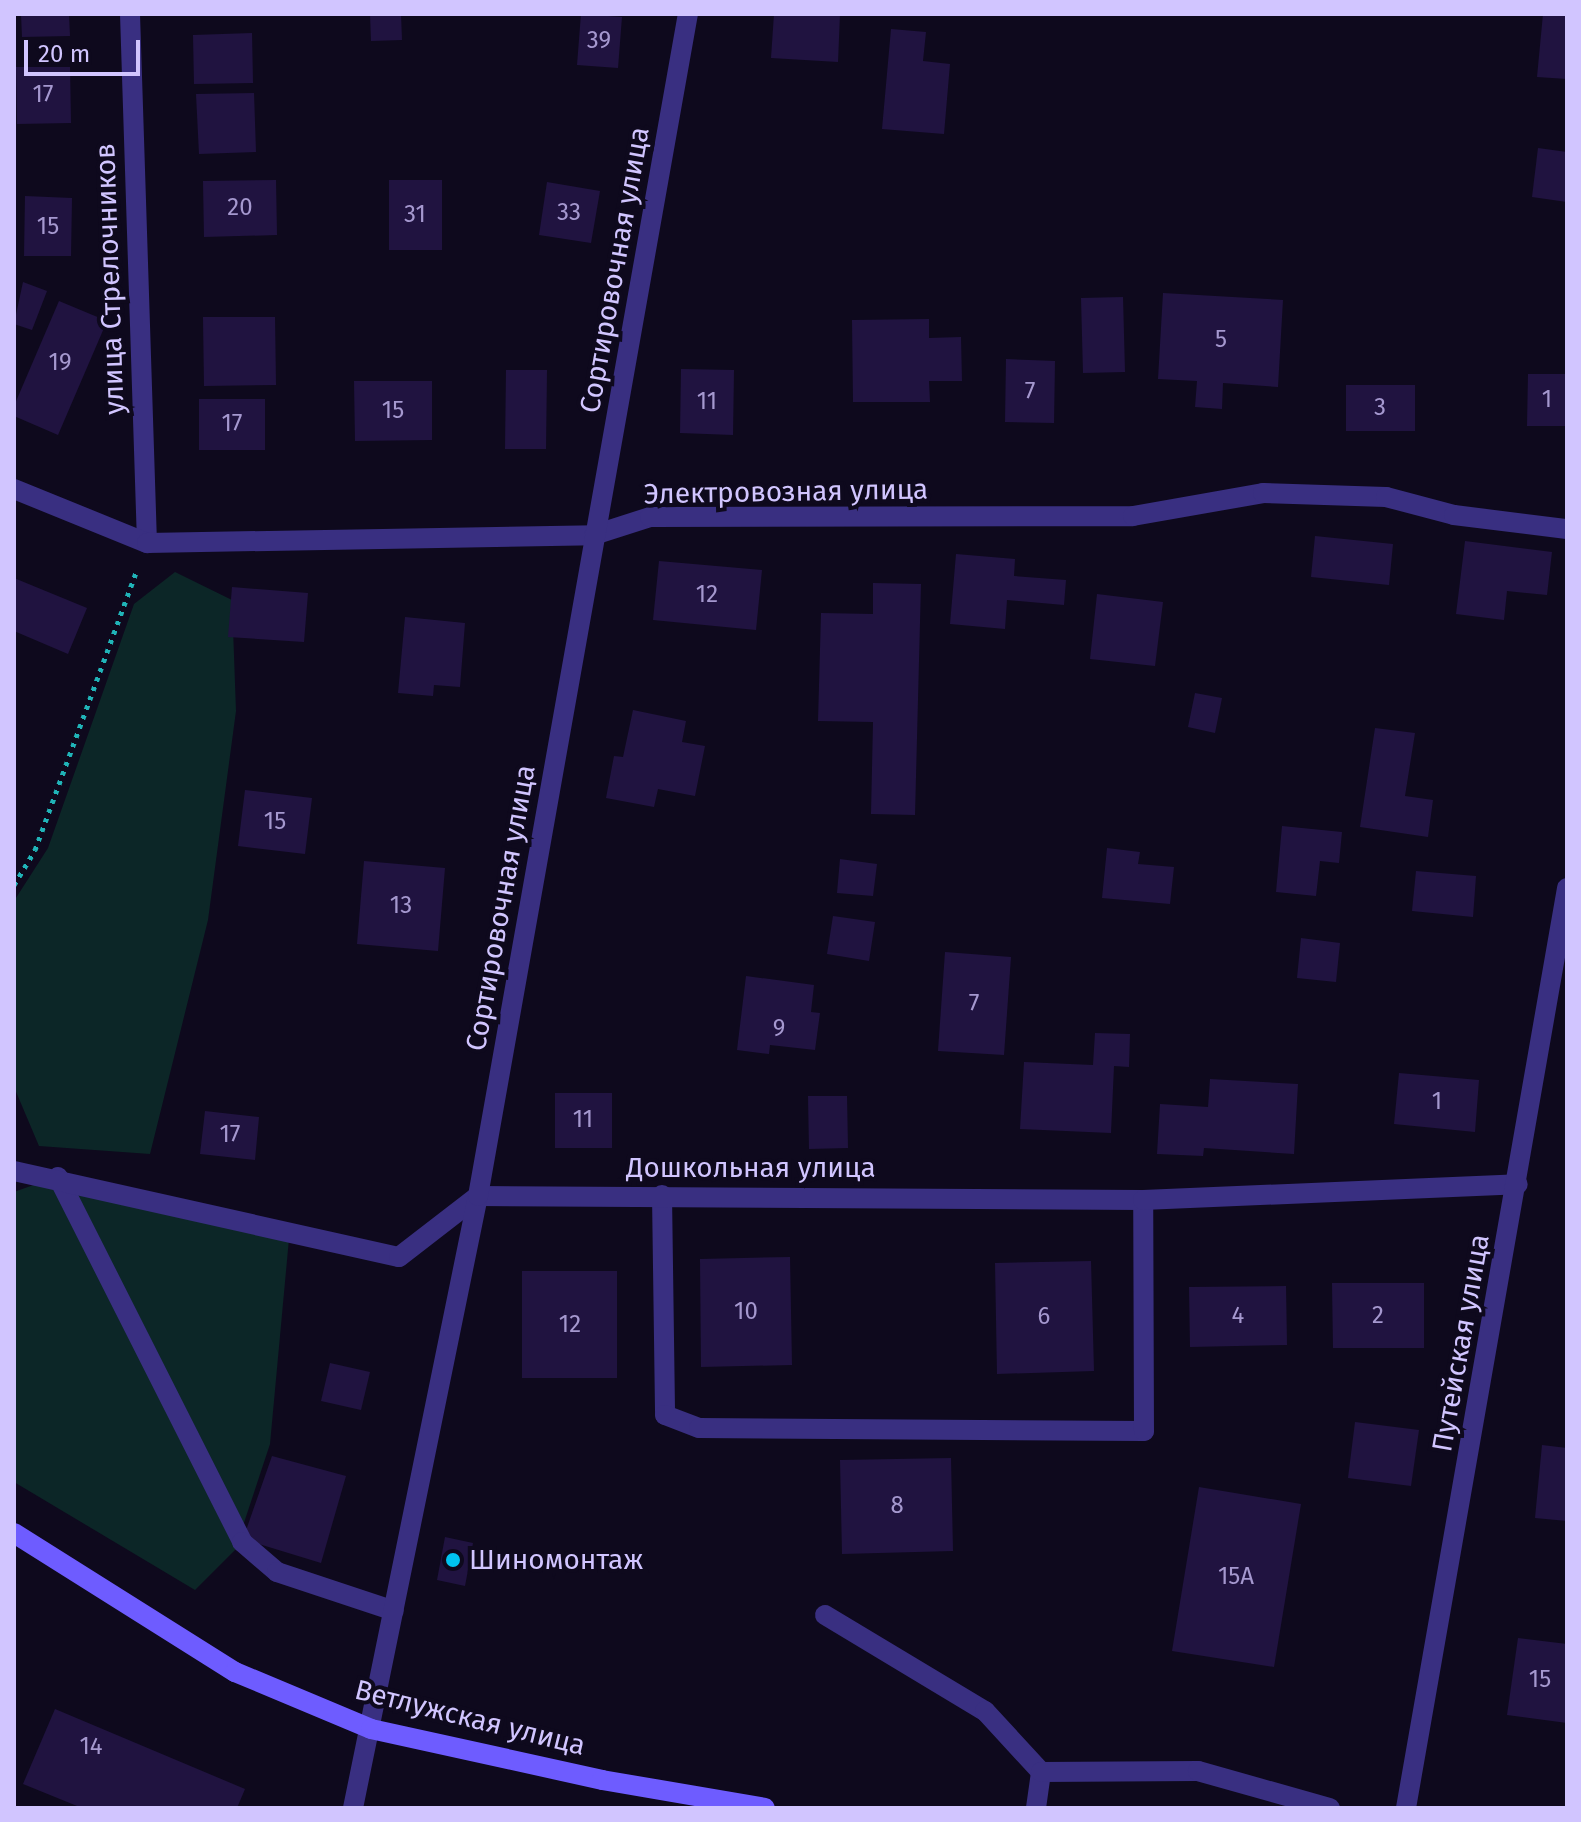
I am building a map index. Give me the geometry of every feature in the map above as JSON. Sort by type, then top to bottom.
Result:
[{"type":"main road","name":"Ветлужская улица","points":[[14,1533],[235,1672],[371,1729],[602,1780],[765,1808]]},
{"type":"street","name":"улица Стрелочников","points":[[130,14],[147,543]]},
{"type":"street","name":"Сортировочная улица","points":[[353,1808],[478,1196],[688,14]]},
{"type":"street","name":"Электровозная улица","points":[[14,489],[147,543],[594,535],[650,517],[1133,516],[1263,493],[1386,497],[1454,515],[1567,529]]},
{"type":"street","name":"Путейская улица","points":[[1406,1808],[1518,1184],[1567,888]]},
{"type":"street","points":[[14,1171],[58,1177],[399,1257],[478,1196]]},
{"type":"street","points":[[58,1177],[242,1542],[277,1572],[394,1611]]},
{"type":"street","name":"Дошкольная улица","points":[[478,1196],[1143,1200],[1518,1184]]},
{"type":"street","points":[[662,1195],[665,1415],[699,1428],[1144,1431],[1143,1200]]},
{"type":"street","points":[[825,1615],[985,1711],[1041,1772],[1198,1771],[1264,1799],[1330,1808]]},
{"type":"street","points":[[1036,1808],[1041,1772]]},
{"type":"path","points":[[14,885],[35,850],[147,543]]},
{"type":"green space","points":[[175,572],[232,600],[236,711],[208,920],[150,1154],[39,1146],[14,1087],[14,901],[48,848],[134,604]]},
{"type":"green space","points":[[39,1183],[290,1228],[270,1444],[235,1550],[195,1590],[14,1482],[14,1192]]},
{"type":"building","points":[[21,14],[69,14],[70,36],[22,37]]},
{"type":"building","points":[[370,14],[401,14],[402,40],[371,41]]},
{"type":"building","points":[[581,14],[622,17],[618,68],[577,65]]},
{"type":"building","points":[[774,14],[840,14],[838,62],[771,58]]},
{"type":"building","points":[[1543,14],[1567,14],[1567,79],[1537,77]]},
{"type":"building","points":[[891,29],[926,32],[923,61],[950,64],[944,134],[882,129]]},
{"type":"building","points":[[252,33],[253,83],[194,84],[193,35]]},
{"type":"building","points":[[16,67],[70,67],[71,123],[17,124]]},
{"type":"building","points":[[254,93],[256,152],[199,154],[196,94]]},
{"type":"building","points":[[1538,148],[1567,152],[1567,202],[1532,197]]},
{"type":"building","points":[[276,180],[277,235],[204,237],[203,181]]},
{"type":"building","points":[[389,180],[442,180],[442,250],[389,250]]},
{"type":"building","points":[[547,182],[600,191],[591,243],[539,235]]},
{"type":"building","points":[[25,196],[72,198],[71,256],[24,256]]},
{"type":"building","points":[[23,282],[47,291],[32,330],[14,324]]},
{"type":"building","points":[[1163,293],[1283,300],[1278,387],[1223,383],[1222,409],[1195,407],[1197,381],[1158,379]]},
{"type":"building","points":[[1123,297],[1125,372],[1083,373],[1081,298]]},
{"type":"building","points":[[59,301],[107,321],[58,435],[14,416],[14,406]]},
{"type":"building","points":[[203,317],[275,317],[276,385],[204,386]]},
{"type":"building","points":[[929,319],[929,338],[961,337],[962,381],[929,381],[930,402],[853,402],[852,320]]},
{"type":"building","points":[[1006,359],[1055,361],[1054,423],[1005,422]]},
{"type":"building","points":[[681,369],[734,370],[733,435],[680,433]]},
{"type":"building","points":[[506,370],[547,370],[546,449],[505,449]]},
{"type":"building","points":[[1528,374],[1567,374],[1567,426],[1527,426]]},
{"type":"building","points":[[354,381],[432,381],[432,440],[355,441]]},
{"type":"building","points":[[1346,385],[1415,385],[1415,431],[1346,431]]},
{"type":"building","points":[[199,399],[265,399],[265,450],[199,450]]},
{"type":"building","points":[[1315,536],[1393,544],[1389,585],[1311,577]]},
{"type":"building","points":[[1465,541],[1552,552],[1547,595],[1507,591],[1504,620],[1456,614]]},
{"type":"building","points":[[956,554],[1015,559],[1014,576],[1066,580],[1064,605],[1007,600],[1005,629],[950,624]]},
{"type":"building","points":[[659,561],[762,570],[756,630],[653,620]]},
{"type":"building","points":[[14,578],[87,608],[68,654],[14,631]]},
{"type":"building","points":[[873,583],[921,584],[915,815],[871,814],[873,722],[818,721],[821,613],[873,614]]},
{"type":"building","points":[[232,587],[308,593],[304,642],[228,637]]},
{"type":"building","points":[[1097,594],[1163,602],[1155,666],[1090,659]]},
{"type":"building","points":[[405,617],[465,623],[460,687],[434,685],[433,696],[398,693]]},
{"type":"building","points":[[1195,693],[1222,698],[1215,733],[1188,727]]},
{"type":"building","points":[[633,710],[686,721],[682,742],[705,746],[695,796],[658,789],[654,807],[606,798],[614,756],[623,757]]},
{"type":"building","points":[[1375,728],[1415,733],[1405,796],[1433,800],[1428,837],[1360,827]]},
{"type":"building","points":[[245,790],[312,798],[305,854],[238,846]]},
{"type":"building","points":[[1282,826],[1342,832],[1339,863],[1320,861],[1316,896],[1276,892]]},
{"type":"building","points":[[1107,848],[1140,852],[1138,864],[1174,867],[1170,904],[1102,898]]},
{"type":"building","points":[[840,859],[877,864],[873,896],[837,893]]},
{"type":"building","points":[[364,861],[445,868],[438,951],[357,944]]},
{"type":"building","points":[[1416,871],[1476,876],[1473,917],[1412,911]]},
{"type":"building","points":[[833,916],[875,922],[869,961],[827,954]]},
{"type":"building","points":[[1301,938],[1340,943],[1336,982],[1297,978]]},
{"type":"building","points":[[945,952],[1011,957],[1004,1055],[938,1051]]},
{"type":"building","points":[[746,976],[814,985],[811,1012],[820,1013],[815,1050],[770,1045],[769,1054],[737,1050]]},
{"type":"building","points":[[1095,1033],[1130,1034],[1129,1067],[1114,1066],[1111,1133],[1020,1129],[1024,1062],[1093,1065]]},
{"type":"building","points":[[1399,1073],[1479,1080],[1475,1132],[1394,1124]]},
{"type":"building","points":[[1210,1079],[1298,1084],[1294,1154],[1204,1148],[1203,1156],[1157,1154],[1160,1104],[1208,1107]]},
{"type":"building","points":[[555,1093],[612,1093],[612,1148],[555,1148]]},
{"type":"building","points":[[808,1096],[847,1096],[848,1148],[809,1149]]},
{"type":"building","points":[[205,1111],[259,1117],[255,1160],[200,1154]]},
{"type":"building","points":[[790,1257],[792,1365],[701,1367],[700,1259]]},
{"type":"building","points":[[1091,1261],[1094,1371],[997,1374],[995,1263]]},
{"type":"building","points":[[522,1271],[617,1271],[617,1378],[522,1378]]},
{"type":"building","points":[[1332,1283],[1424,1283],[1424,1348],[1333,1348]]},
{"type":"building","points":[[1286,1286],[1287,1345],[1190,1347],[1189,1287]]},
{"type":"building","points":[[330,1363],[370,1372],[361,1410],[321,1401]]},
{"type":"building","points":[[1355,1422],[1419,1430],[1411,1486],[1348,1478]]},
{"type":"building","points":[[1542,1445],[1567,1448],[1567,1521],[1535,1518]]},
{"type":"building","points":[[272,1456],[346,1476],[321,1563],[243,1539]]},
{"type":"building","points":[[951,1458],[953,1551],[842,1554],[840,1460]]},
{"type":"building","points":[[1199,1487],[1301,1504],[1274,1667],[1172,1651]]},
{"type":"building","points":[[445,1537],[473,1543],[465,1586],[437,1580]]},
{"type":"building","points":[[1518,1638],[1567,1644],[1567,1723],[1507,1715]]},
{"type":"building","points":[[55,1709],[245,1789],[237,1808],[82,1808],[23,1784]]},
{"type":"place","name":"Шиномонтаж","points":[[453,1560]]}]
